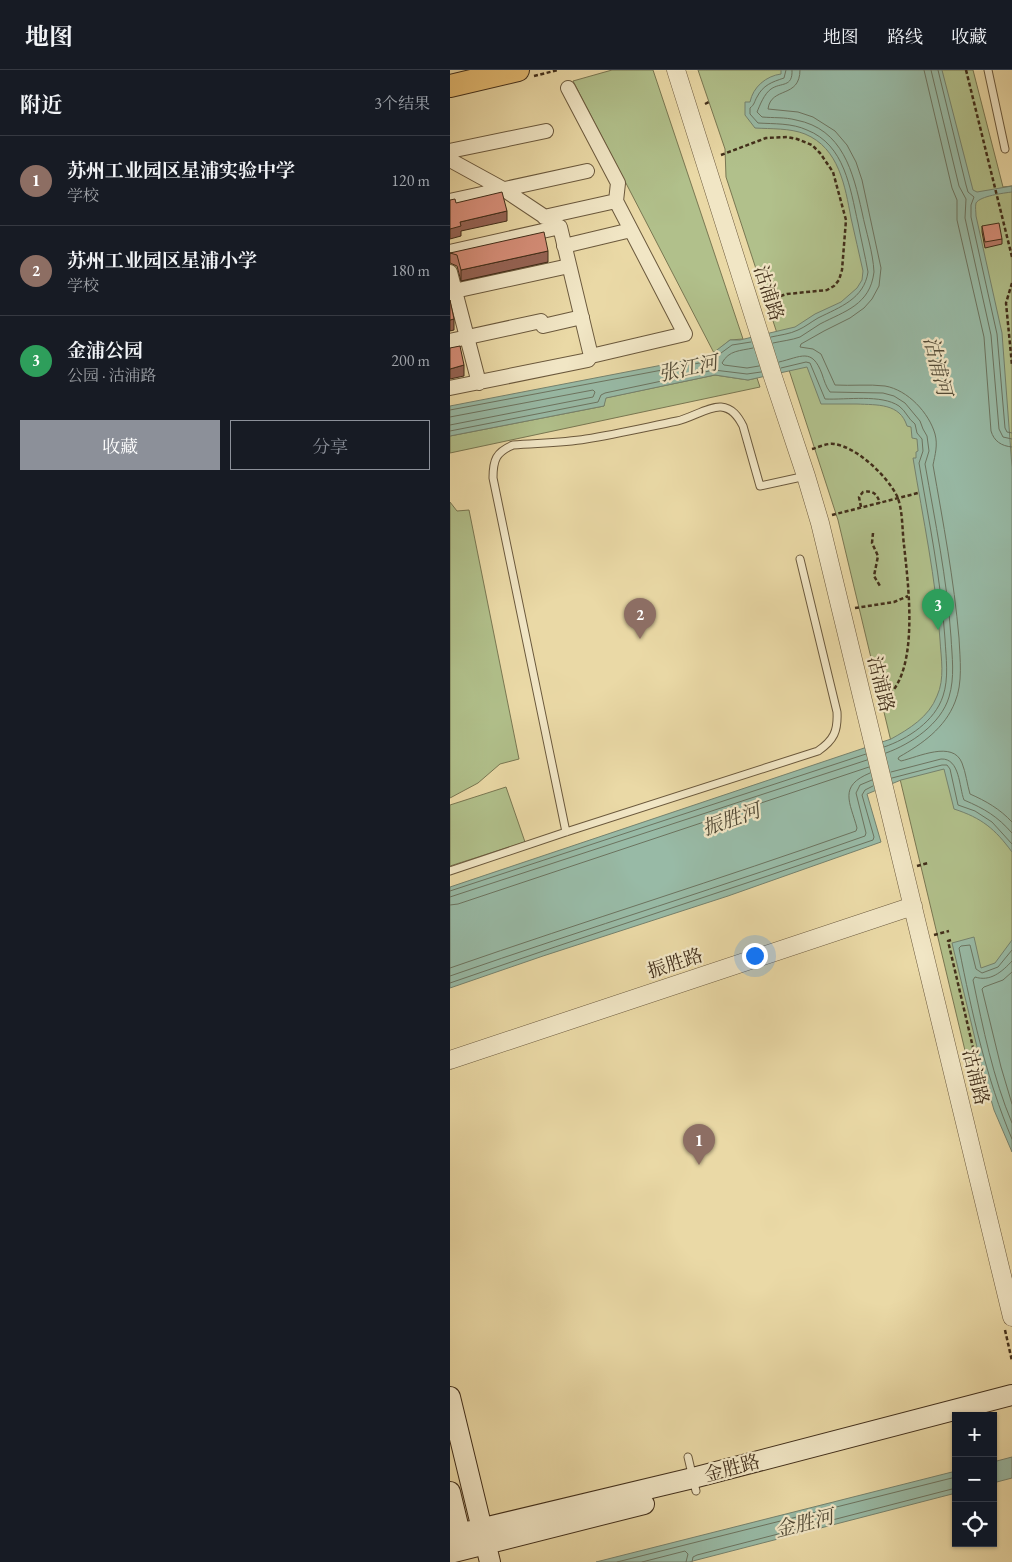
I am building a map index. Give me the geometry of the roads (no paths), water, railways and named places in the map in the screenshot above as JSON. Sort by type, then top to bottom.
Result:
[{"type":"main road","points":[[450,73],[464,70]]},
{"type":"main road","points":[[450,86],[518,70]]},
{"type":"main road","name":"金胜路","points":[[458,1547],[486,1545],[1012,1395]]},
{"type":"main road","points":[[450,1397],[486,1545]]},
{"type":"main road","points":[[997,1413],[1012,1409]]},
{"type":"main road","name":"金胜路","points":[[694,1485],[952,1424]]},
{"type":"main road","points":[[450,1492],[458,1547]]},
{"type":"street","name":"沽浦路","points":[[676,70],[820,523],[1012,1317]]},
{"type":"street","points":[[450,388],[588,360],[591,356],[685,334],[616,201],[618,183],[568,88]]},
{"type":"street","points":[[450,151],[546,131]]},
{"type":"street","points":[[450,160],[503,189],[560,228],[591,356]]},
{"type":"street","points":[[450,201],[587,171]]},
{"type":"street","points":[[544,217],[616,201]]},
{"type":"street","points":[[450,252],[560,228]]},
{"type":"street","points":[[564,246],[631,230]]},
{"type":"street","points":[[452,291],[569,266]]},
{"type":"street","points":[[450,272],[452,291],[479,383]]},
{"type":"street","points":[[450,341],[541,321],[543,326],[582,318]]},
{"type":"street","name":"振胜路","points":[[450,1060],[912,906]]},
{"type":"lane","points":[[988,70],[1005,149]]},
{"type":"lane","points":[[566,832],[493,478],[493,465],[498,454],[513,445],[585,439],[689,418],[718,406],[726,407],[733,412],[743,426],[760,486],[806,476]]},
{"type":"lane","points":[[450,871],[818,751],[828,744],[838,724],[837,712],[800,559]]},
{"type":"lane","points":[[688,1457],[694,1485]]},
{"type":"water","points":[[781,70],[942,70],[973,190],[977,192],[1012,186],[1012,192],[992,195],[978,201],[976,203],[976,216],[1002,333],[1012,467],[1012,852],[987,825],[972,816],[954,809],[944,769],[901,780],[867,794],[881,842],[728,896],[450,988],[450,887],[891,739],[911,727],[924,716],[933,703],[939,689],[942,676],[942,661],[936,594],[913,458],[916,458],[916,452],[918,451],[917,439],[912,438],[911,427],[907,426],[904,418],[893,409],[880,405],[821,404],[807,367],[748,380],[715,375],[606,398],[604,406],[450,436],[450,406],[709,356],[730,340],[740,340],[795,327],[815,314],[841,302],[857,288],[862,280],[863,271],[843,181],[833,158],[816,140],[805,134],[787,130],[755,128],[745,115],[745,102],[750,102],[757,87],[770,77],[781,74]]},
{"type":"water","points":[[974,937],[981,968],[995,963],[1012,940],[1012,1152],[994,1110],[983,1072],[952,943]]},
{"type":"water","points":[[1012,1457],[1012,1478],[997,1482],[997,1461]]},
{"type":"water","name":"金胜河","points":[[952,1472],[952,1494],[689,1562],[596,1562]]},
{"type":"place","name":"金浦公园","points":[[938,630]]},
{"type":"place","name":"苏州工业园区星浦小学","points":[[640,639]]},
{"type":"place","name":"苏州工业园区星浦实验中学","points":[[699,1165]]},
{"type":"water label","name":"沽浦河","points":[[938,366]]},
{"type":"water label","name":"张江河","points":[[688,368]]},
{"type":"water label","name":"振胜河","points":[[731,819]]}]
